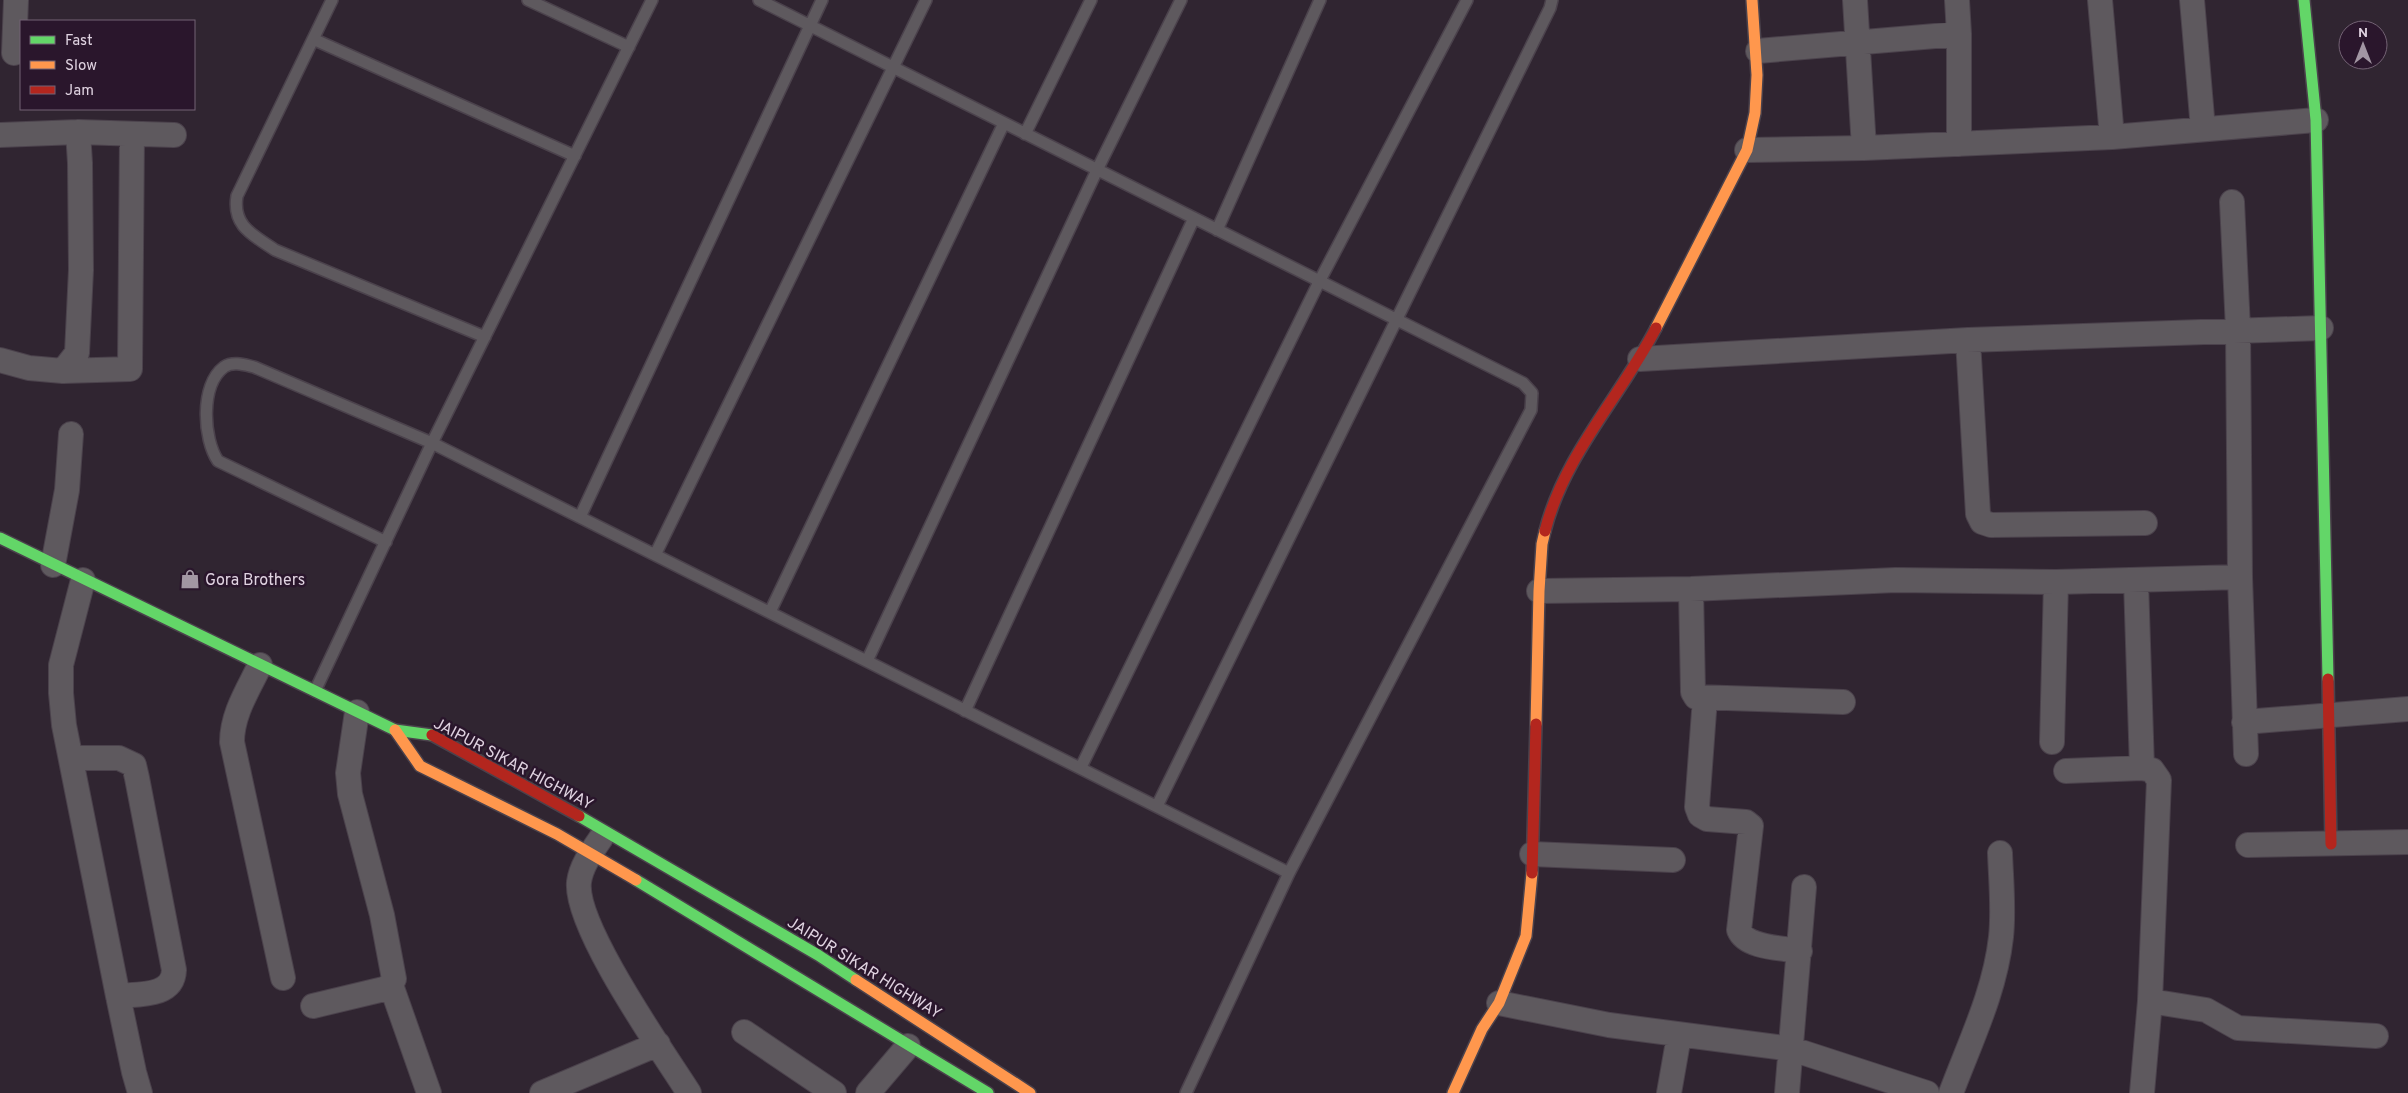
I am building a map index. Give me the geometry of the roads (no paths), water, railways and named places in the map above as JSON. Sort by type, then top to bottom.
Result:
[{"type":"street","points":[[14,52],[16,0]]},
{"type":"street","points":[[1453,1093],[1482,1029],[1499,1003],[1526,936],[1531,900],[1539,591],[1542,544],[1550,512],[1570,467],[1640,359],[1747,150],[1755,122],[1758,51],[1752,0]]},
{"type":"street","points":[[1855,0],[1864,148]]},
{"type":"street","points":[[1957,0],[1959,34],[1959,144]]},
{"type":"street","points":[[2100,0],[2112,137]]},
{"type":"street","points":[[2192,0],[2203,129]]},
{"type":"street","points":[[2304,0],[2316,120],[2331,844]]},
{"type":"street","points":[[1758,51],[1959,34]]},
{"type":"street","points":[[1747,150],[1864,148],[2112,137],[2316,120]]},
{"type":"street","points":[[63,371],[77,353],[81,270],[78,132]]},
{"type":"street","points":[[0,135],[78,132],[174,135]]},
{"type":"street","points":[[0,360],[29,368],[63,371],[130,369],[132,134]]},
{"type":"street","points":[[2232,202],[2238,329],[2240,577],[2246,754]]},
{"type":"street","points":[[1640,359],[1968,340],[2238,329],[2321,328]]},
{"type":"street","points":[[1968,340],[1978,514],[1982,522],[1992,525],[2144,523]]},
{"type":"street","points":[[53,565],[67,490],[71,434]]},
{"type":"street","points":[[0,538],[395,730],[420,766],[590,853],[988,1093]]},
{"type":"street","points":[[1539,591],[1691,589],[1896,580],[2056,582],[2240,577]]},
{"type":"street","points":[[83,580],[62,665],[63,717],[118,996],[140,1093]]},
{"type":"street","points":[[2136,581],[2142,768]]},
{"type":"street","points":[[2052,742],[2056,582]]},
{"type":"street","points":[[1691,589],[1693,692],[1696,697],[1842,702]]},
{"type":"street","points":[[260,665],[238,710],[232,727],[232,742],[283,978]]},
{"type":"street","points":[[1705,698],[1697,807],[1700,815],[1707,819],[1746,822],[1751,826],[1739,930],[1741,936],[1750,942],[1800,951]]},
{"type":"street","points":[[2244,722],[2408,709]]},
{"type":"street","points":[[357,712],[348,773],[350,794],[386,934],[394,972],[391,985],[429,1093]]},
{"type":"street","name":"JAIPUR SIKAR HIGHWAY","points":[[395,730],[429,734],[606,830],[818,955],[1030,1093]]},
{"type":"street","points":[[71,758],[119,758],[134,765],[137,778],[174,970],[174,980],[169,987],[158,992],[118,996]]},
{"type":"street","points":[[2066,771],[2142,768],[2152,770],[2159,780],[2150,1001],[2142,1093]]},
{"type":"street","points":[[606,830],[590,853],[580,882],[580,898],[586,918],[600,948],[689,1093]]},
{"type":"street","points":[[2248,845],[2408,842]]},
{"type":"street","points":[[1951,1093],[1992,985],[1998,957],[2001,935],[2000,853]]},
{"type":"street","points":[[1532,854],[1673,860]]},
{"type":"street","points":[[1787,1093],[1804,887]]},
{"type":"street","points":[[313,1006],[391,985]]},
{"type":"street","points":[[2150,1001],[2206,1010],[2238,1028],[2376,1036]]},
{"type":"street","points":[[1499,1003],[1609,1025],[1679,1036],[1792,1049],[1899,1089],[1927,1093]]},
{"type":"street","points":[[744,1032],[834,1093]]},
{"type":"street","points":[[1669,1093],[1679,1036]]},
{"type":"street","points":[[558,1090],[658,1044]]},
{"type":"street","points":[[868,1093],[908,1046]]},
{"type":"lane","points":[[332,0],[237,196],[235,208],[238,220],[253,235],[275,250],[485,337]]},
{"type":"lane","points":[[528,0],[629,47]]},
{"type":"lane","points":[[315,691],[432,443],[652,0]]},
{"type":"lane","points":[[759,0],[1523,383],[1532,393],[1531,410],[1289,873],[1186,1093]]},
{"type":"lane","points":[[580,517],[822,0]]},
{"type":"lane","points":[[655,555],[926,0]]},
{"type":"lane","points":[[1025,134],[1091,0]]},
{"type":"lane","points":[[867,661],[1098,170],[1181,0]]},
{"type":"lane","points":[[1216,230],[1320,0]]},
{"type":"lane","points":[[1081,767],[1319,282],[1467,0]]},
{"type":"lane","points":[[1157,806],[1397,321],[1550,8],[1552,0]]},
{"type":"lane","points":[[313,38],[575,156]]},
{"type":"lane","points":[[770,612],[1004,123]]},
{"type":"lane","points":[[965,711],[1194,218]]},
{"type":"lane","points":[[386,542],[218,461],[211,450],[206,432],[207,405],[213,382],[224,367],[238,363],[254,367],[432,443],[1289,873]]},
{"type":"place","name":"Gora Brothers","points":[[190,579]]}]
